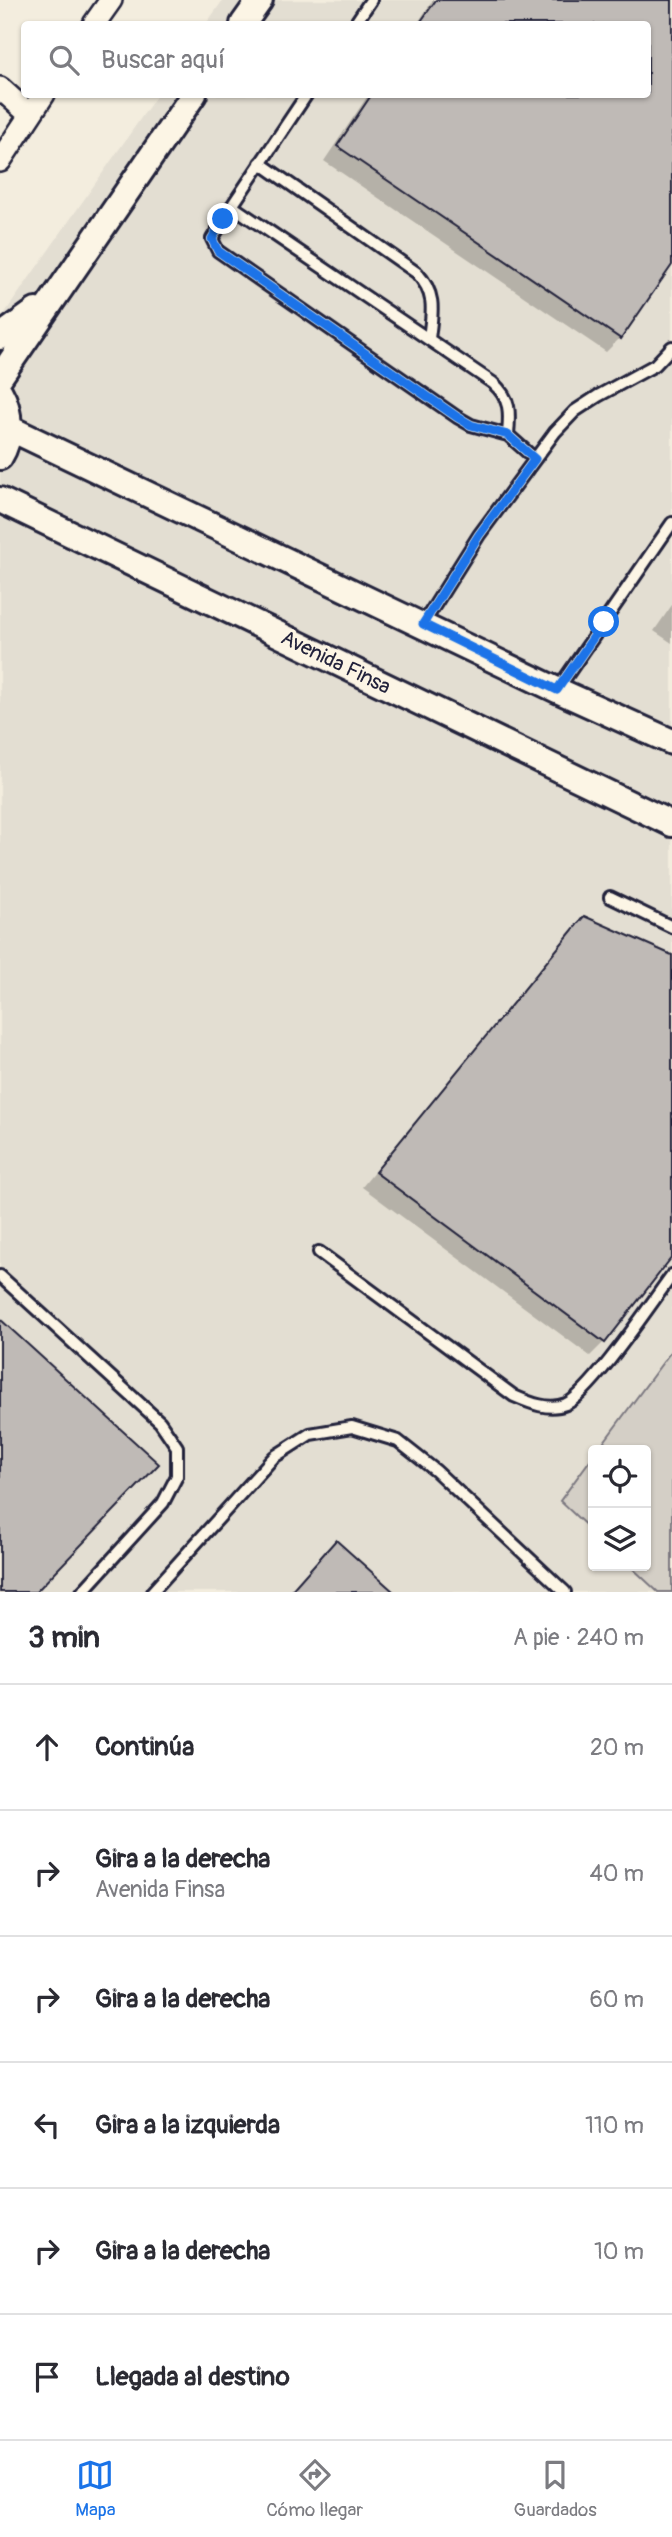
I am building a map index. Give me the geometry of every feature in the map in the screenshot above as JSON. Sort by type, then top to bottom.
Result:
[{"type":"street","points":[[96,21],[111,0]]},
{"type":"street","points":[[245,21],[260,0]]},
{"type":"street","points":[[0,88],[30,115]]},
{"type":"street","points":[[0,161],[41,98]]},
{"type":"street","points":[[0,377],[191,98]]},
{"type":"street","points":[[0,337],[53,297]]},
{"type":"street","points":[[0,392],[8,413],[9,428],[0,457]]},
{"type":"street","points":[[9,428],[557,690],[672,742]]},
{"type":"street","name":"Avenida Finsa","points":[[0,500],[672,824]]},
{"type":"lane","points":[[357,21],[371,0]]},
{"type":"lane","points":[[304,98],[212,239],[218,251],[457,417],[471,425],[508,435],[535,459]]},
{"type":"lane","points":[[260,163],[417,273],[432,295],[429,339]]},
{"type":"lane","points":[[232,206],[503,392],[510,412],[508,435]]},
{"type":"lane","points":[[423,624],[479,535],[555,432],[575,411],[655,365],[672,347]]},
{"type":"lane","points":[[557,690],[672,523]]},
{"type":"lane","points":[[610,897],[672,927]]},
{"type":"lane","points":[[319,1252],[514,1396],[540,1406],[565,1404],[586,1389],[672,1275]]},
{"type":"lane","points":[[0,1276],[160,1422],[177,1447],[177,1476],[163,1503],[82,1592]]},
{"type":"lane","points":[[152,1592],[274,1457],[310,1434],[352,1427],[398,1441],[436,1471],[565,1592]]},
{"type":"shaded area","points":[[223,0],[672,0],[672,1350],[602,1445],[588,1445],[588,1463],[560,1501],[588,1527],[588,1571],[635,1571],[658,1592],[0,1592],[0,316],[2,317],[155,98],[651,98],[651,21],[208,21]]},
{"type":"shaded area","points":[[672,1350],[672,1592],[658,1592],[635,1571],[651,1571],[651,1445],[602,1445]]},
{"type":"shaded area","points":[[588,1463],[588,1527],[560,1501]]},
{"type":"building","points":[[436,0],[672,0],[672,265],[621,339],[337,146],[369,98],[651,98],[651,21],[421,21]]},
{"type":"building","points":[[584,916],[672,955],[672,1257],[605,1343],[375,1172]]},
{"type":"building","points":[[0,1319],[159,1464],[36,1592],[0,1592]]},
{"type":"building","points":[[336,1540],[394,1592],[290,1592]]},
{"type":"route","points":[[223,219],[212,239],[218,251],[457,417],[485,430],[508,435],[535,459],[479,535],[423,624],[557,690],[604,622]]}]
